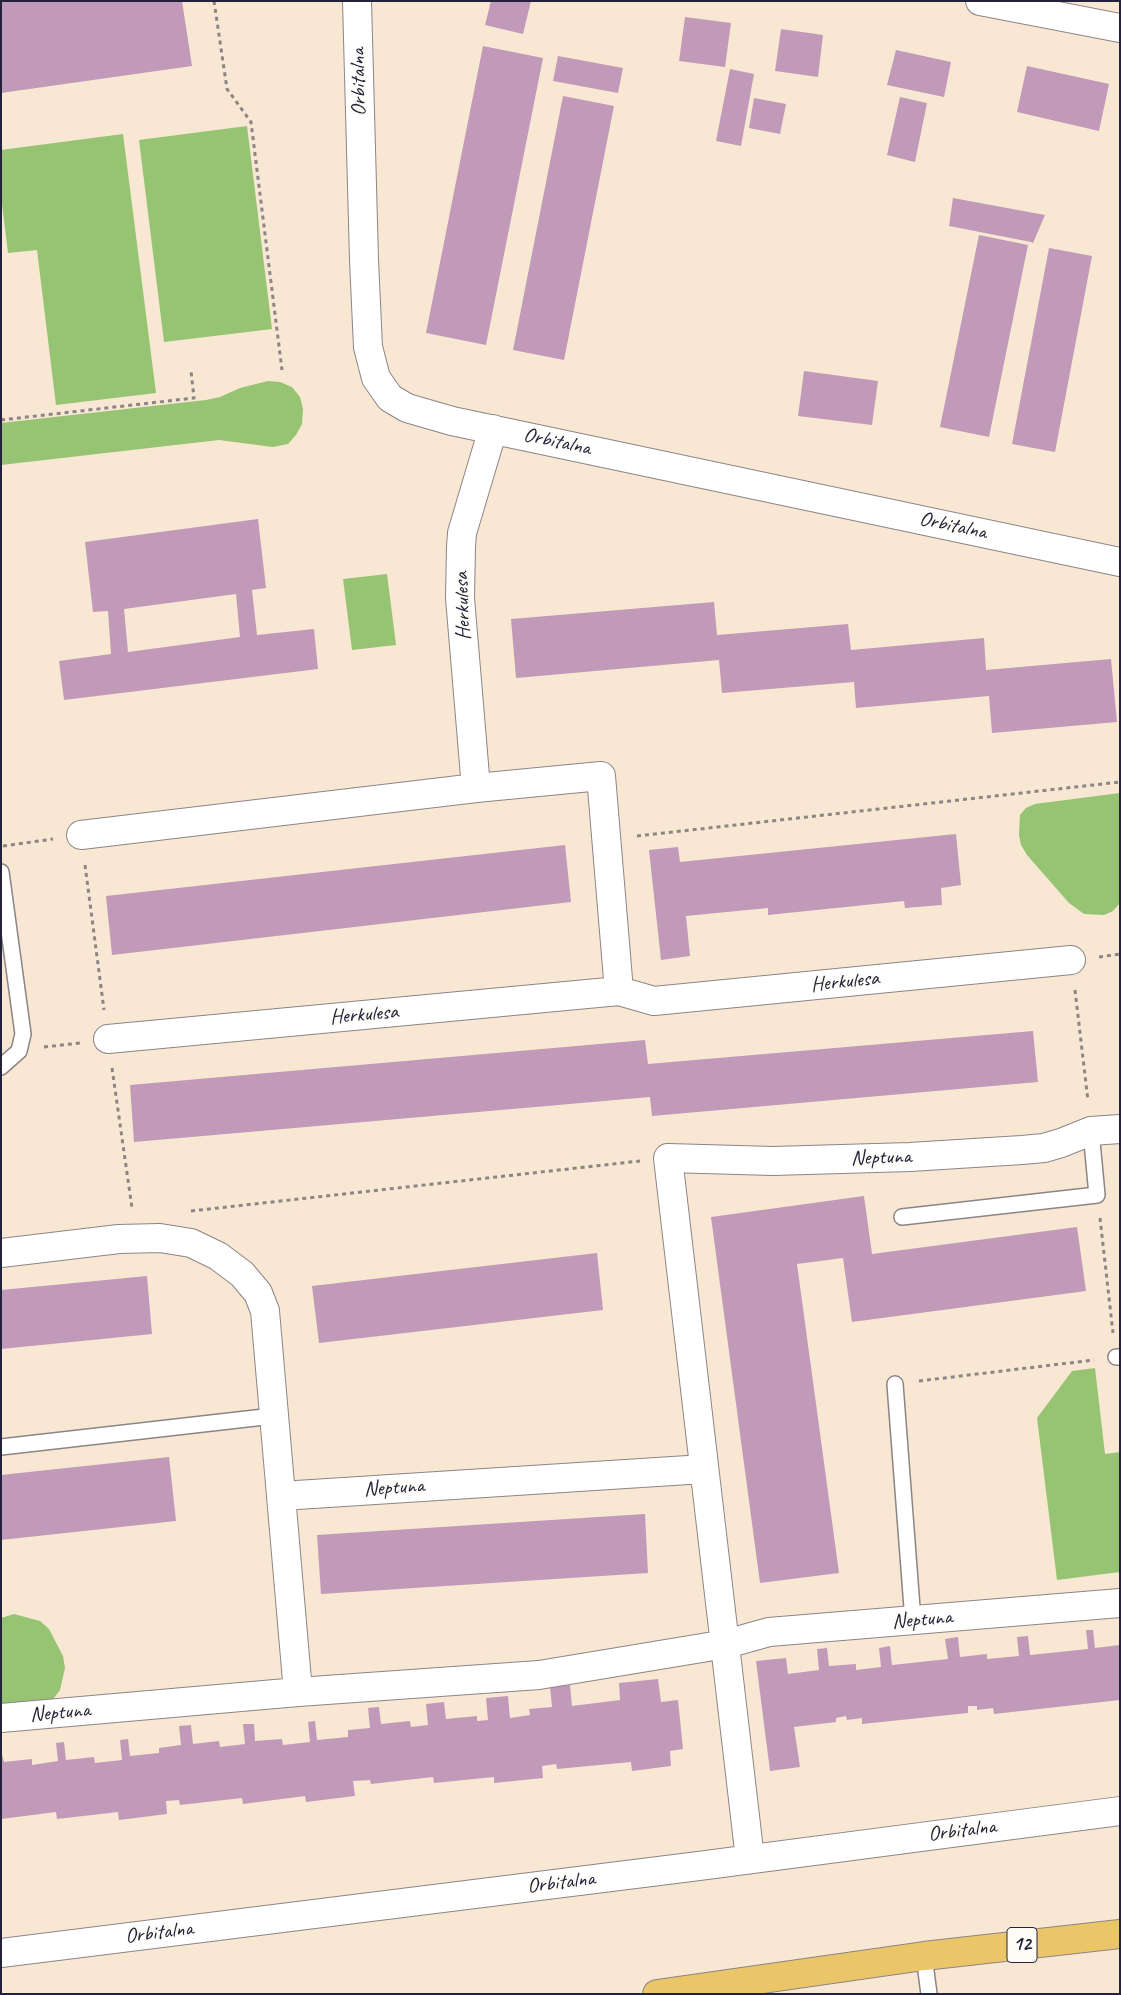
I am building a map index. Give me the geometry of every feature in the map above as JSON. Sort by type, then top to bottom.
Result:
[{"type":"main road","name":"12","points":[[657,1994],[924,1956],[1120,1934]]},
{"type":"street","name":"Orbitalna","points":[[357,1],[365,308],[368,347],[376,378],[390,398],[407,408],[452,421],[1120,562]]},
{"type":"street","points":[[980,1],[1120,28]]},
{"type":"street","name":"Herkulesa","points":[[476,788],[460,598],[461,547],[462,533],[493,429]]},
{"type":"street","points":[[81,835],[476,788],[601,776],[619,990]]},
{"type":"street","name":"Herkulesa","points":[[108,1039],[619,990],[654,1001],[1071,960]]},
{"type":"street","name":"Neptuna","points":[[668,1158],[773,1162],[910,1157],[1022,1150],[1061,1143],[1091,1131],[1120,1128]]},
{"type":"street","points":[[668,1158],[750,1859]]},
{"type":"street","points":[[1,1253],[120,1239],[160,1238],[191,1243],[218,1256],[242,1274],[258,1293],[265,1311],[298,1692]]},
{"type":"street","name":"Neptuna","points":[[281,1496],[704,1468]]},
{"type":"street","name":"Neptuna","points":[[1,1718],[298,1692],[539,1675],[726,1644],[769,1632],[1120,1603]]},
{"type":"street","name":"Orbitalna","points":[[1,1953],[1120,1811]]},
{"type":"lane","points":[[1,872],[23,1034],[19,1051],[1,1067]]},
{"type":"lane","points":[[902,1217],[1097,1195],[1091,1131]]},
{"type":"lane","points":[[895,1384],[913,1621]]},
{"type":"lane","points":[[1,1447],[274,1416]]},
{"type":"lane","points":[[924,1956],[929,1994]]},
{"type":"path","points":[[214,1],[227,89],[251,122],[282,370]]},
{"type":"path","points":[[1,420],[194,398],[192,372]]},
{"type":"path","points":[[606,840],[1120,782]]},
{"type":"path","points":[[1,847],[81,835],[136,1239]]},
{"type":"path","points":[[1071,960],[1091,1131]]},
{"type":"path","points":[[19,1051],[108,1039]]},
{"type":"path","points":[[181,1212],[668,1158]]},
{"type":"path","points":[[895,1384],[1118,1357],[1097,1195]]},
{"type":"green space","points":[[247,126],[272,329],[164,342],[139,140]]},
{"type":"green space","points":[[123,134],[156,393],[56,405],[37,250],[8,253],[1,196],[1,150]]},
{"type":"green space","points":[[268,381],[280,382],[292,387],[300,397],[303,409],[302,424],[288,444],[273,447],[219,440],[1,465],[1,423],[206,400],[220,397],[240,388]]},
{"type":"green space","points":[[387,574],[396,645],[352,650],[343,579]]},
{"type":"green space","points":[[1120,793],[1120,903],[1113,911],[1104,915],[1084,914],[1069,903],[1027,855],[1021,845],[1019,835],[1020,815],[1026,808],[1035,804]]},
{"type":"green space","points":[[1095,1368],[1105,1454],[1120,1452],[1120,1572],[1057,1580],[1037,1418],[1072,1371]]},
{"type":"green space","points":[[14,1614],[40,1621],[49,1629],[63,1656],[65,1668],[60,1690],[47,1707],[1,1703],[1,1618]]},
{"type":"building","points":[[1,1],[182,1],[192,66],[1,93]]},
{"type":"building","points":[[491,1],[531,1],[523,34],[485,25]]},
{"type":"building","points":[[685,17],[731,23],[725,67],[679,61]]},
{"type":"building","points":[[781,29],[823,35],[818,77],[775,71]]},
{"type":"building","points":[[483,46],[543,58],[486,345],[426,333]]},
{"type":"building","points":[[896,50],[951,62],[944,97],[887,85]]},
{"type":"building","points":[[558,56],[623,68],[618,93],[553,81]]},
{"type":"building","points":[[1027,66],[1109,84],[1099,131],[1017,112]]},
{"type":"building","points":[[730,69],[754,74],[741,146],[716,141]]},
{"type":"building","points":[[563,96],[614,106],[564,360],[513,350]]},
{"type":"building","points":[[900,97],[927,103],[915,162],[887,155]]},
{"type":"building","points":[[754,98],[786,104],[780,134],[749,128]]},
{"type":"building","points":[[953,198],[1045,215],[1033,243],[949,226]]},
{"type":"building","points":[[979,235],[1028,245],[989,437],[940,427]]},
{"type":"building","points":[[1049,248],[1092,256],[1055,452],[1012,444]]},
{"type":"building","points":[[804,371],[878,381],[872,425],[798,416]]},
{"type":"building","points":[[258,519],[266,588],[252,590],[257,635],[314,629],[318,669],[64,700],[59,661],[111,654],[108,611],[93,612],[85,542]],"holes":[[[236,594],[240,637],[128,652],[124,609]]]},
{"type":"building","points":[[714,602],[717,635],[848,624],[851,650],[984,638],[986,670],[1111,659],[1117,722],[992,733],[989,696],[856,708],[854,682],[722,693],[719,660],[516,678],[511,619]]},
{"type":"building","points":[[956,834],[961,885],[941,888],[942,905],[905,908],[904,901],[768,915],[768,908],[686,916],[690,956],[661,960],[649,850],[678,847],[680,862]]},
{"type":"building","points":[[565,845],[571,902],[112,955],[106,896]]},
{"type":"building","points":[[1033,1031],[1038,1082],[652,1116],[650,1097],[134,1142],[130,1085],[645,1040],[648,1064]]},
{"type":"building","points":[[864,1196],[872,1254],[1077,1227],[1086,1291],[852,1322],[843,1258],[797,1264],[839,1573],[760,1583],[711,1217]]},
{"type":"building","points":[[597,1253],[603,1310],[319,1343],[312,1286]]},
{"type":"building","points":[[147,1276],[152,1334],[1,1349],[1,1290]]},
{"type":"building","points":[[169,1457],[176,1521],[1,1540],[1,1475]]},
{"type":"building","points":[[645,1514],[648,1573],[321,1594],[317,1535]]},
{"type":"building","points":[[1086,1630],[1093,1630],[1095,1648],[1120,1645],[1120,1700],[994,1714],[993,1708],[977,1710],[977,1706],[968,1706],[968,1713],[862,1724],[862,1718],[847,1720],[846,1716],[836,1718],[836,1722],[794,1727],[800,1767],[770,1771],[756,1661],[786,1658],[788,1674],[819,1670],[817,1649],[827,1648],[829,1666],[856,1664],[856,1670],[881,1667],[879,1648],[890,1646],[892,1665],[948,1659],[945,1639],[958,1637],[960,1657],[987,1654],[987,1659],[1019,1656],[1017,1637],[1028,1636],[1030,1655],[1088,1649]]},
{"type":"building","points":[[658,1679],[661,1702],[678,1700],[683,1749],[670,1751],[671,1766],[632,1771],[631,1762],[557,1769],[556,1764],[542,1766],[543,1778],[494,1783],[494,1777],[434,1783],[433,1777],[371,1784],[370,1780],[353,1781],[355,1796],[306,1802],[305,1796],[243,1804],[242,1798],[180,1805],[179,1800],[166,1801],[167,1814],[119,1820],[118,1812],[57,1819],[56,1812],[1,1819],[1,1751],[4,1762],[32,1759],[32,1765],[58,1761],[56,1743],[64,1742],[66,1760],[94,1757],[95,1763],[122,1760],[120,1740],[128,1739],[130,1756],[159,1753],[159,1748],[181,1745],[179,1726],[191,1725],[193,1744],[219,1741],[220,1747],[245,1744],[243,1724],[254,1724],[255,1741],[282,1739],[283,1745],[310,1742],[308,1722],[315,1721],[317,1740],[348,1737],[348,1730],[370,1728],[368,1708],[379,1707],[381,1724],[410,1721],[411,1727],[428,1725],[426,1704],[444,1702],[446,1719],[477,1716],[477,1721],[488,1720],[486,1698],[508,1696],[510,1718],[530,1715],[529,1709],[552,1707],[550,1687],[570,1685],[572,1706],[620,1700],[619,1683]]}]
